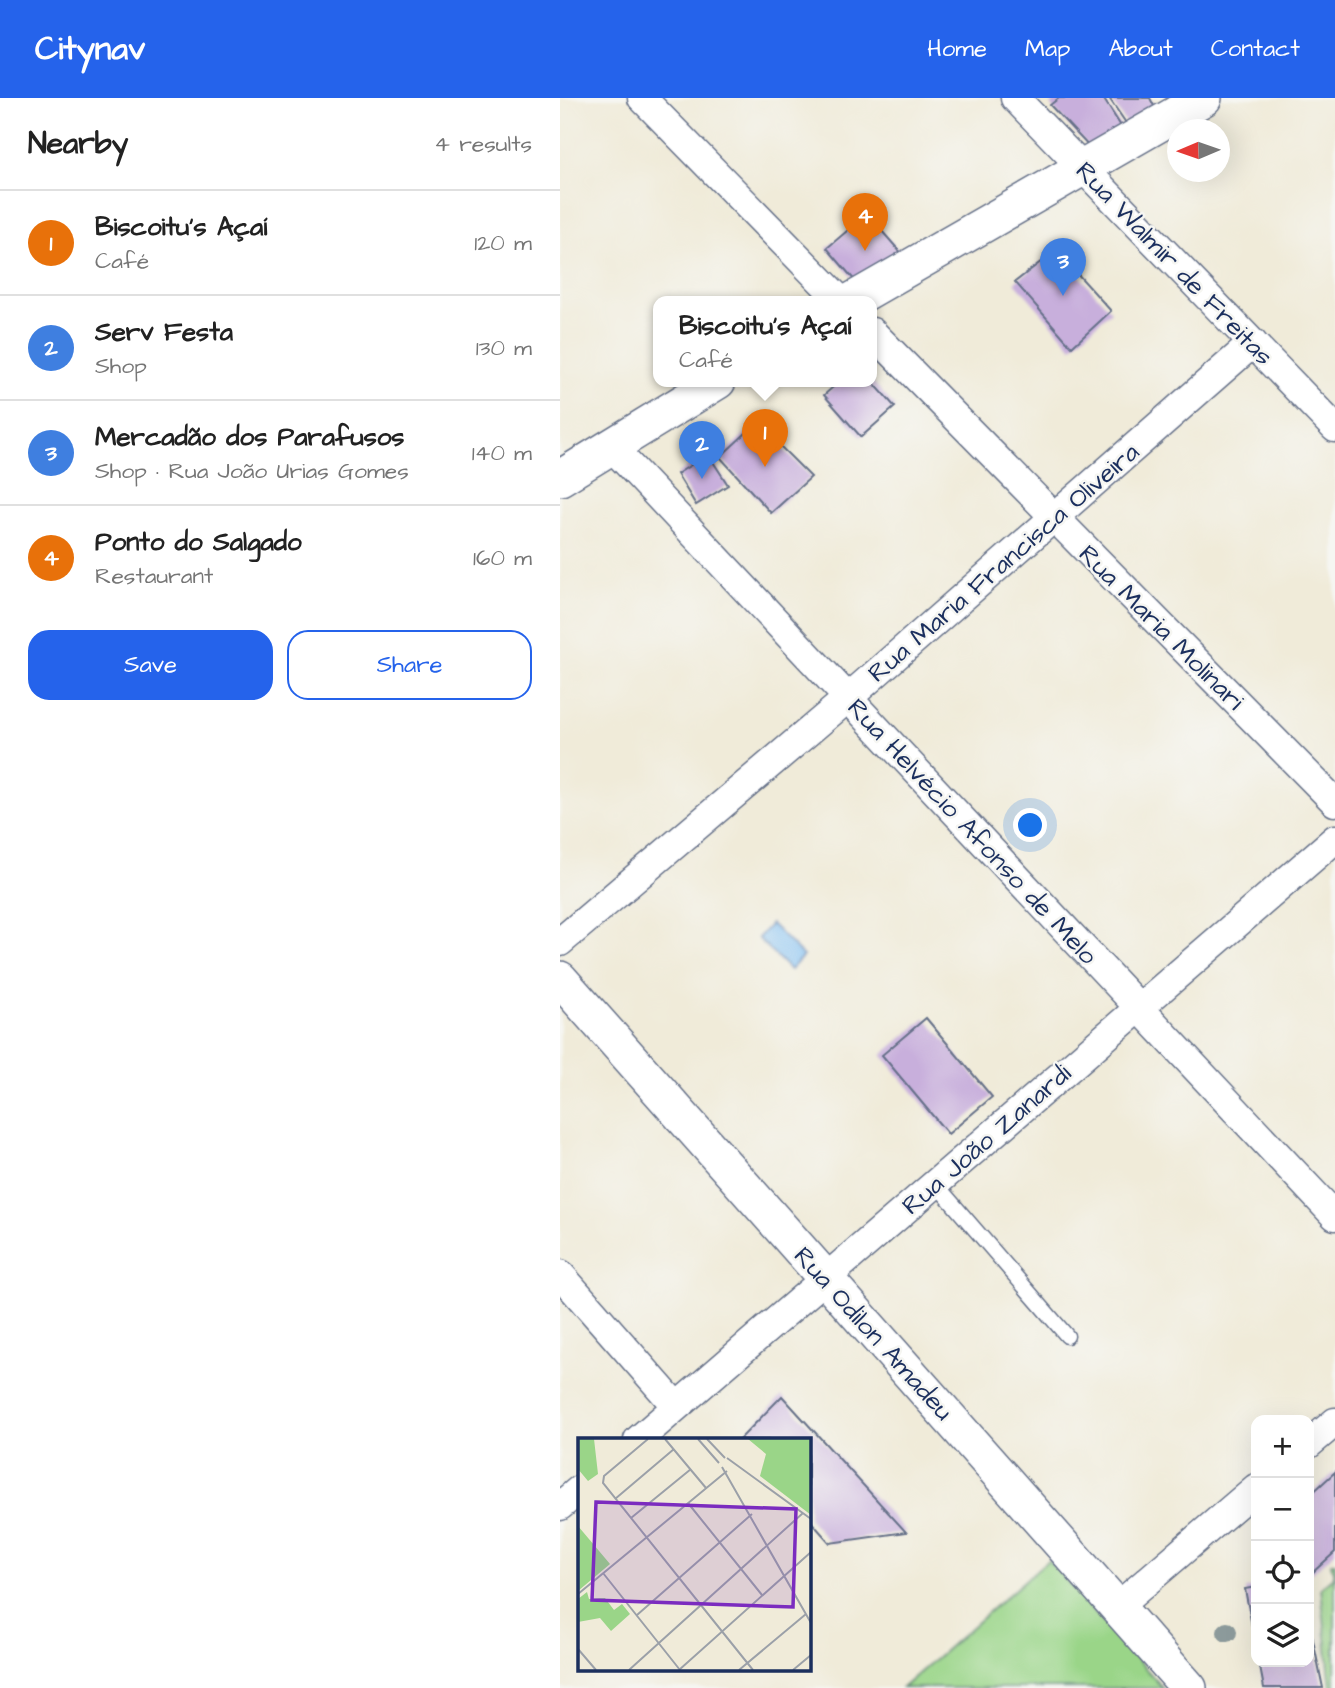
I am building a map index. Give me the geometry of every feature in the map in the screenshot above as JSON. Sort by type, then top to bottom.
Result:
[{"type":"street","points":[[642,98],[836,296]]},
{"type":"street","name":"Rua Walmir de Freitas","points":[[1016,98],[1335,428]]},
{"type":"street","points":[[860,296],[1204,98]]},
{"type":"street","name":"Rua Maria Molinari","points":[[877,337],[1335,802]]},
{"type":"street","name":"Rua Maria Francisca Oliveira","points":[[560,942],[848,698],[1253,343]]},
{"type":"street","points":[[560,478],[708,387]]},
{"type":"street","name":"Rua Helvécio Afonso de Melo","points":[[611,446],[1335,1216]]},
{"type":"street","name":"Rua João Zanardi","points":[[640,1438],[1335,839]]},
{"type":"street","name":"Rua Odilon Amadeu","points":[[560,979],[1189,1688]]},
{"type":"street","points":[[560,1274],[676,1406]]},
{"type":"street","points":[[1314,1440],[1335,1422]]},
{"type":"street","points":[[560,1506],[578,1491]]},
{"type":"street","points":[[1117,1607],[1251,1492]]},
{"type":"lane","points":[[935,1183],[1067,1336]]},
{"type":"green space","points":[[1048,1560],[1163,1688],[902,1688]]},
{"type":"green space","points":[[1331,1563],[1335,1563],[1335,1688],[1331,1688],[1321,1588],[1334,1577]]},
{"type":"water","points":[[771,924],[803,956],[790,970],[758,938]]},
{"type":"building","points":[[1059,98],[1103,98],[1124,131],[1092,150],[1050,105]]},
{"type":"building","points":[[1109,98],[1150,98],[1156,110],[1128,126]]},
{"type":"building","points":[[867,214],[902,254],[862,289],[827,248]]},
{"type":"building","points":[[1056,250],[1111,311],[1072,347],[1015,282]]},
{"type":"building","points":[[833,387],[877,387],[895,407],[861,437],[824,395]]},
{"type":"building","points":[[757,423],[811,477],[771,513],[720,457]]},
{"type":"building","points":[[708,454],[728,485],[696,505],[677,474]]},
{"type":"building","points":[[926,1018],[992,1097],[948,1134],[882,1055]]},
{"type":"building","points":[[782,1396],[906,1532],[830,1543],[810,1520],[810,1438],[741,1438]]},
{"type":"building","points":[[1335,1472],[1335,1552],[1314,1571],[1314,1541],[1314,1491]]},
{"type":"building","points":[[1251,1588],[1251,1621],[1245,1589]]},
{"type":"building","points":[[1314,1645],[1323,1688],[1264,1688],[1260,1667],[1314,1667]]},
{"type":"place","name":"Ponto do Salgado","points":[[865,251]]},
{"type":"place","name":"Mercadão dos Parafusos","points":[[1063,296]]},
{"type":"place","name":"Biscoitu's Açaí","points":[[765,467]]},
{"type":"place","name":"Serv Festa","points":[[702,479]]}]
